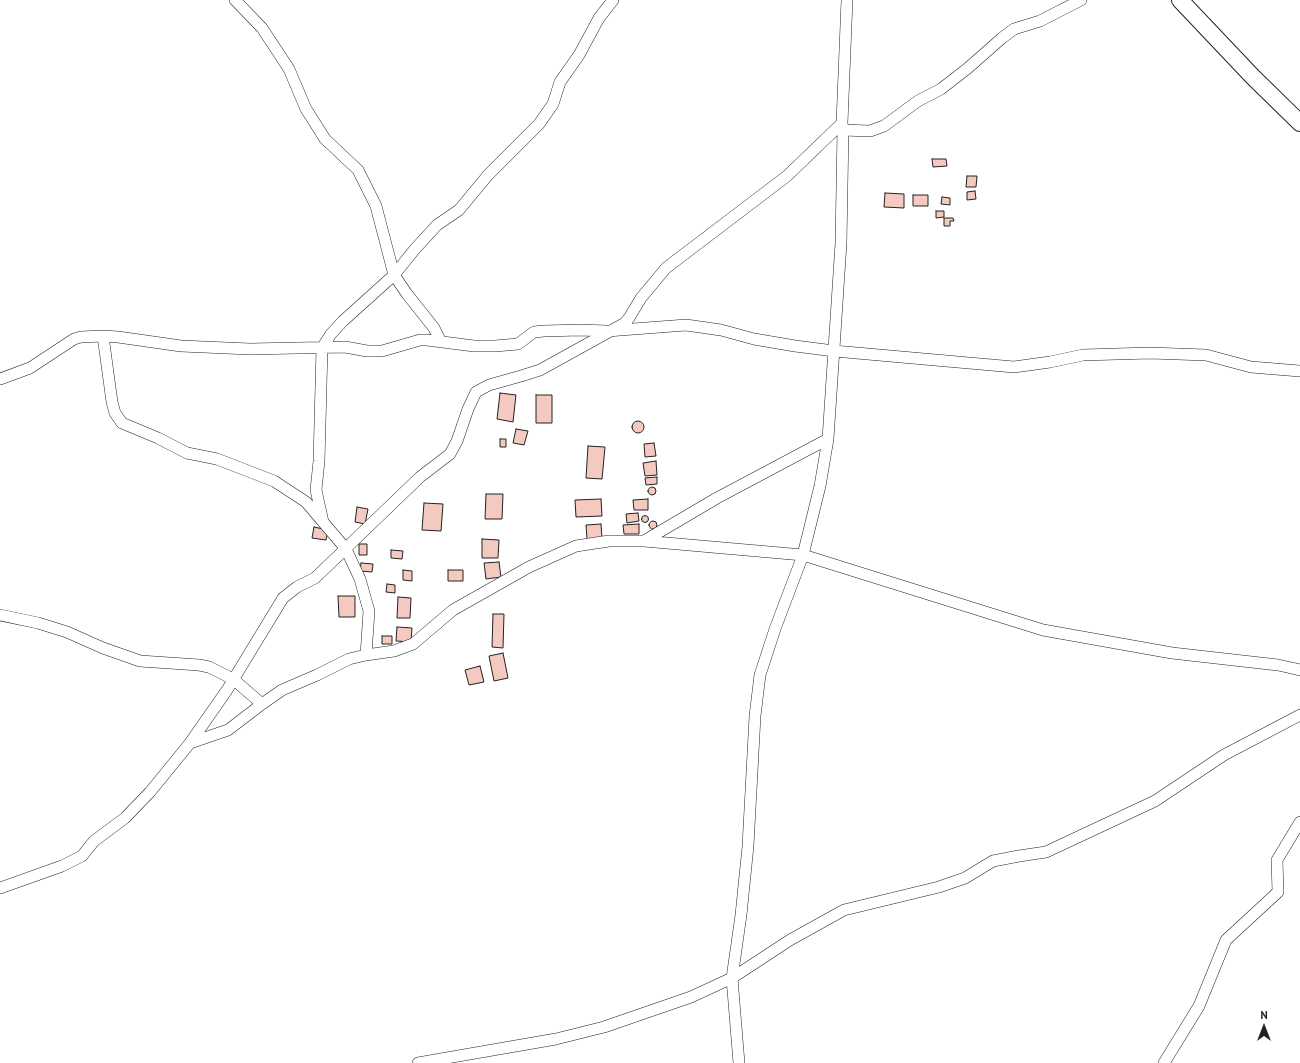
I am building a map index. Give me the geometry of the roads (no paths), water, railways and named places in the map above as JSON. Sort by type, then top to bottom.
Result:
[{"type":"street","points":[[235,0],[262,28],[289,69],[306,109],[325,139],[358,170],[376,206],[394,275],[434,328],[441,342]]},
{"type":"street","points":[[323,522],[316,490],[319,461],[322,348],[331,334],[343,321],[394,275],[415,248],[437,225],[459,210],[488,175],[539,124],[553,104],[560,82],[579,55],[599,18],[613,0]]},
{"type":"street","points":[[739,1063],[732,978],[742,915],[748,846],[755,716],[760,675],[775,628],[803,555],[820,486],[828,439],[841,243],[847,0]]},
{"type":"street","points":[[0,888],[62,866],[82,856],[94,841],[125,818],[190,743],[233,679],[283,598],[297,587],[315,578],[420,477],[450,454],[457,441],[468,409],[476,392],[489,385],[540,370],[607,331],[621,325],[629,318],[641,298],[666,268],[787,176],[843,127],[870,131],[884,126],[918,101],[940,89],[968,68],[1014,29],[1040,21],[1081,0]]},
{"type":"street","points":[[1180,0],[1252,76],[1300,123]]},
{"type":"street","points":[[0,380],[30,368],[74,339],[81,337],[103,336],[181,346],[250,349],[345,347],[367,351],[382,351],[420,340],[474,346],[496,346],[518,344],[534,332],[580,330],[607,331],[692,326],[721,330],[754,339],[834,351],[1014,367],[1050,362],[1083,355],[1150,353],[1206,355],[1252,367],[1300,371]]},
{"type":"street","points":[[103,336],[112,402],[115,413],[122,423],[158,438],[187,453],[217,459],[274,481],[306,502],[346,549],[360,579],[368,611],[366,655]]},
{"type":"street","points":[[644,541],[717,498],[828,439]]},
{"type":"street","points":[[190,743],[228,730],[282,690],[349,659],[394,651],[413,644],[453,610],[529,567],[576,546],[609,541],[644,541],[803,555],[1043,630],[1172,653],[1278,665],[1300,670]]},
{"type":"street","points":[[0,615],[38,623],[67,632],[103,648],[140,661],[210,667],[233,679],[262,704]]},
{"type":"street","points":[[418,1063],[556,1039],[604,1027],[691,997],[732,978],[790,940],[844,910],[939,887],[966,878],[993,861],[1046,852],[1155,801],[1224,755],[1300,715]]},
{"type":"street","points":[[1164,1063],[1199,1006],[1226,940],[1278,892],[1277,860],[1300,822]]}]
